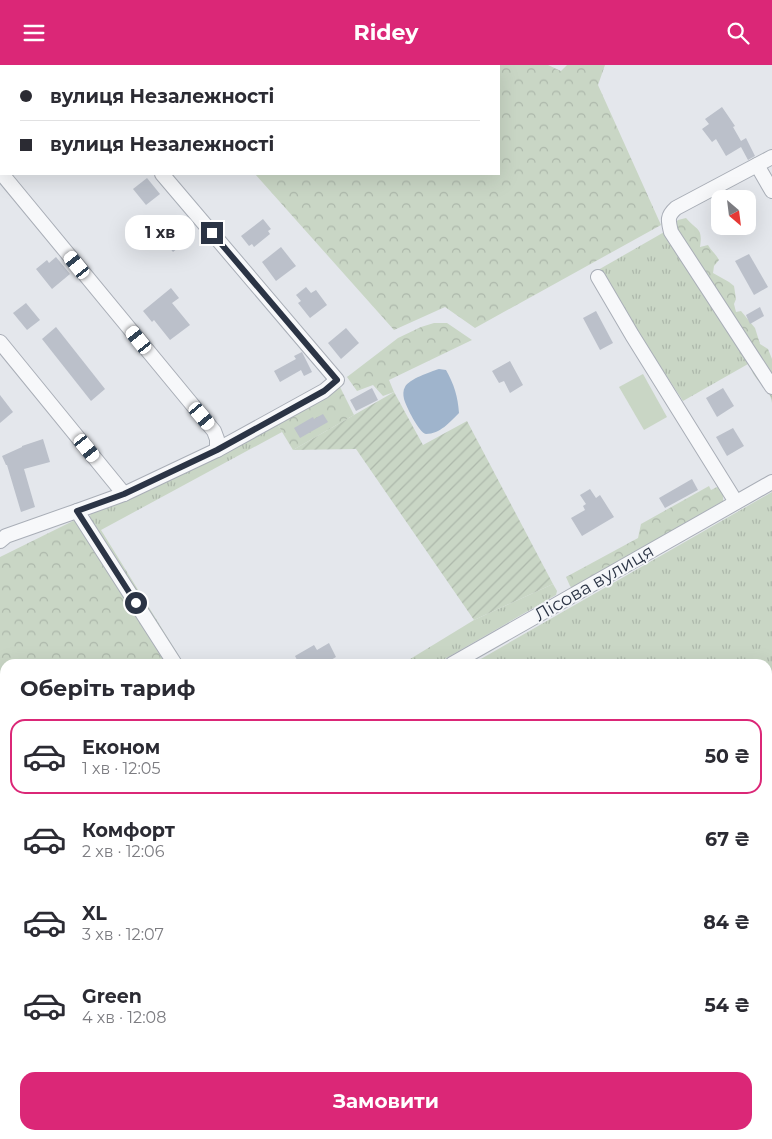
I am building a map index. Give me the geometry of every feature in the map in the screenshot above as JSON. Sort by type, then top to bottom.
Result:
[{"type":"street","points":[[772,157],[676,207],[670,214],[669,220],[676,240],[772,387]]},
{"type":"street","points":[[757,165],[772,191]]},
{"type":"street","points":[[3,175],[214,431],[217,439],[217,450]]},
{"type":"street","points":[[0,541],[6,536],[124,494],[217,450],[324,391],[337,380],[163,175]]},
{"type":"street","points":[[598,277],[736,502]]},
{"type":"street","points":[[0,342],[124,494]]},
{"type":"street","name":"Лісова вулиця","points":[[461,659],[772,482]]},
{"type":"street","points":[[77,511],[172,659]]},
{"type":"green space","points":[[500,65],[548,65],[561,71],[567,65],[605,65],[598,85],[661,225],[475,328],[445,307],[394,330],[256,175],[500,175]]},
{"type":"green space","points":[[686,218],[700,232],[700,247],[708,245],[719,260],[714,266],[713,273],[734,286],[736,312],[741,311],[755,328],[760,344],[768,349],[772,359],[772,403],[769,394],[754,375],[748,363],[740,356],[739,346],[733,340],[734,334],[725,322],[718,317],[718,312],[673,225],[678,220]]},
{"type":"green space","points":[[666,231],[748,364],[683,401],[598,270]]},
{"type":"green space","points":[[434,323],[447,323],[472,340],[389,380],[394,392],[383,396],[373,385],[357,391],[347,377],[398,338]]},
{"type":"green space","points":[[643,374],[667,417],[644,430],[619,387]]},
{"type":"green space","points":[[339,385],[354,415],[293,450],[276,422]]},
{"type":"green space","points":[[394,392],[423,445],[467,421],[553,584],[474,620],[356,449],[293,450]]},
{"type":"green space","points":[[276,422],[282,432],[101,530],[181,659],[176,659],[89,522],[91,511]]},
{"type":"green space","points":[[709,486],[711,490],[719,486],[723,501],[572,588],[570,586],[566,577],[638,538],[641,524]]},
{"type":"green space","points":[[772,492],[772,659],[481,659]]},
{"type":"green space","points":[[79,518],[169,659],[0,659],[0,557]]},
{"type":"green space","points":[[553,584],[557,591],[556,595],[445,659],[410,659],[474,620]]},
{"type":"water","points":[[439,369],[446,370],[451,380],[457,396],[459,413],[440,430],[426,434],[416,424],[410,413],[404,399],[404,391],[407,384],[411,381]]},
{"type":"building","points":[[722,107],[735,126],[733,127],[741,141],[746,138],[755,156],[748,160],[741,147],[726,156],[716,139],[712,142],[702,129],[709,124],[705,119]]},
{"type":"building","points":[[147,178],[160,194],[146,205],[133,189]]},
{"type":"building","points":[[178,217],[186,228],[182,231],[189,239],[173,252],[158,233]]},
{"type":"building","points":[[263,219],[271,229],[268,231],[270,234],[254,247],[252,244],[249,246],[241,236]]},
{"type":"building","points":[[281,247],[296,266],[276,281],[262,262]]},
{"type":"building","points":[[749,254],[768,287],[754,295],[735,261]]},
{"type":"building","points":[[56,257],[70,274],[52,289],[36,269],[47,260],[49,263]]},
{"type":"building","points":[[306,287],[311,293],[316,290],[327,305],[310,318],[298,303],[301,301],[296,295]]},
{"type":"building","points":[[171,288],[179,298],[172,303],[190,325],[170,340],[154,320],[152,322],[143,311]]},
{"type":"building","points":[[26,303],[40,320],[27,330],[13,313]]},
{"type":"building","points":[[760,307],[764,316],[750,324],[746,315]]},
{"type":"building","points":[[596,311],[613,343],[600,350],[583,318]]},
{"type":"building","points":[[56,327],[105,389],[91,401],[42,339]]},
{"type":"building","points":[[346,328],[359,343],[341,359],[328,343]]},
{"type":"building","points":[[302,352],[312,372],[304,376],[301,370],[280,382],[274,371],[296,359],[294,356]]},
{"type":"building","points":[[510,361],[523,385],[510,393],[504,381],[499,383],[492,371]]},
{"type":"building","points":[[372,388],[378,400],[356,411],[350,400]]},
{"type":"building","points":[[723,388],[734,406],[717,417],[706,398]]},
{"type":"building","points":[[0,395],[13,412],[0,423]]},
{"type":"building","points":[[323,414],[328,422],[300,438],[294,428],[313,417],[314,419]]},
{"type":"building","points":[[733,428],[744,446],[727,456],[716,437]]},
{"type":"building","points":[[43,439],[50,462],[24,469],[35,507],[21,512],[7,465],[2,456],[22,446]]},
{"type":"building","points":[[692,479],[698,490],[665,508],[659,498]]},
{"type":"building","points":[[590,489],[596,498],[600,495],[614,517],[582,536],[571,518],[585,510],[583,506],[586,504],[580,495]]},
{"type":"building","points":[[329,643],[336,657],[333,659],[296,659],[295,656],[314,645],[317,650]]},
{"type":"route","points":[[136,603],[77,511],[124,494],[217,450],[324,391],[337,380],[212,233]]}]
